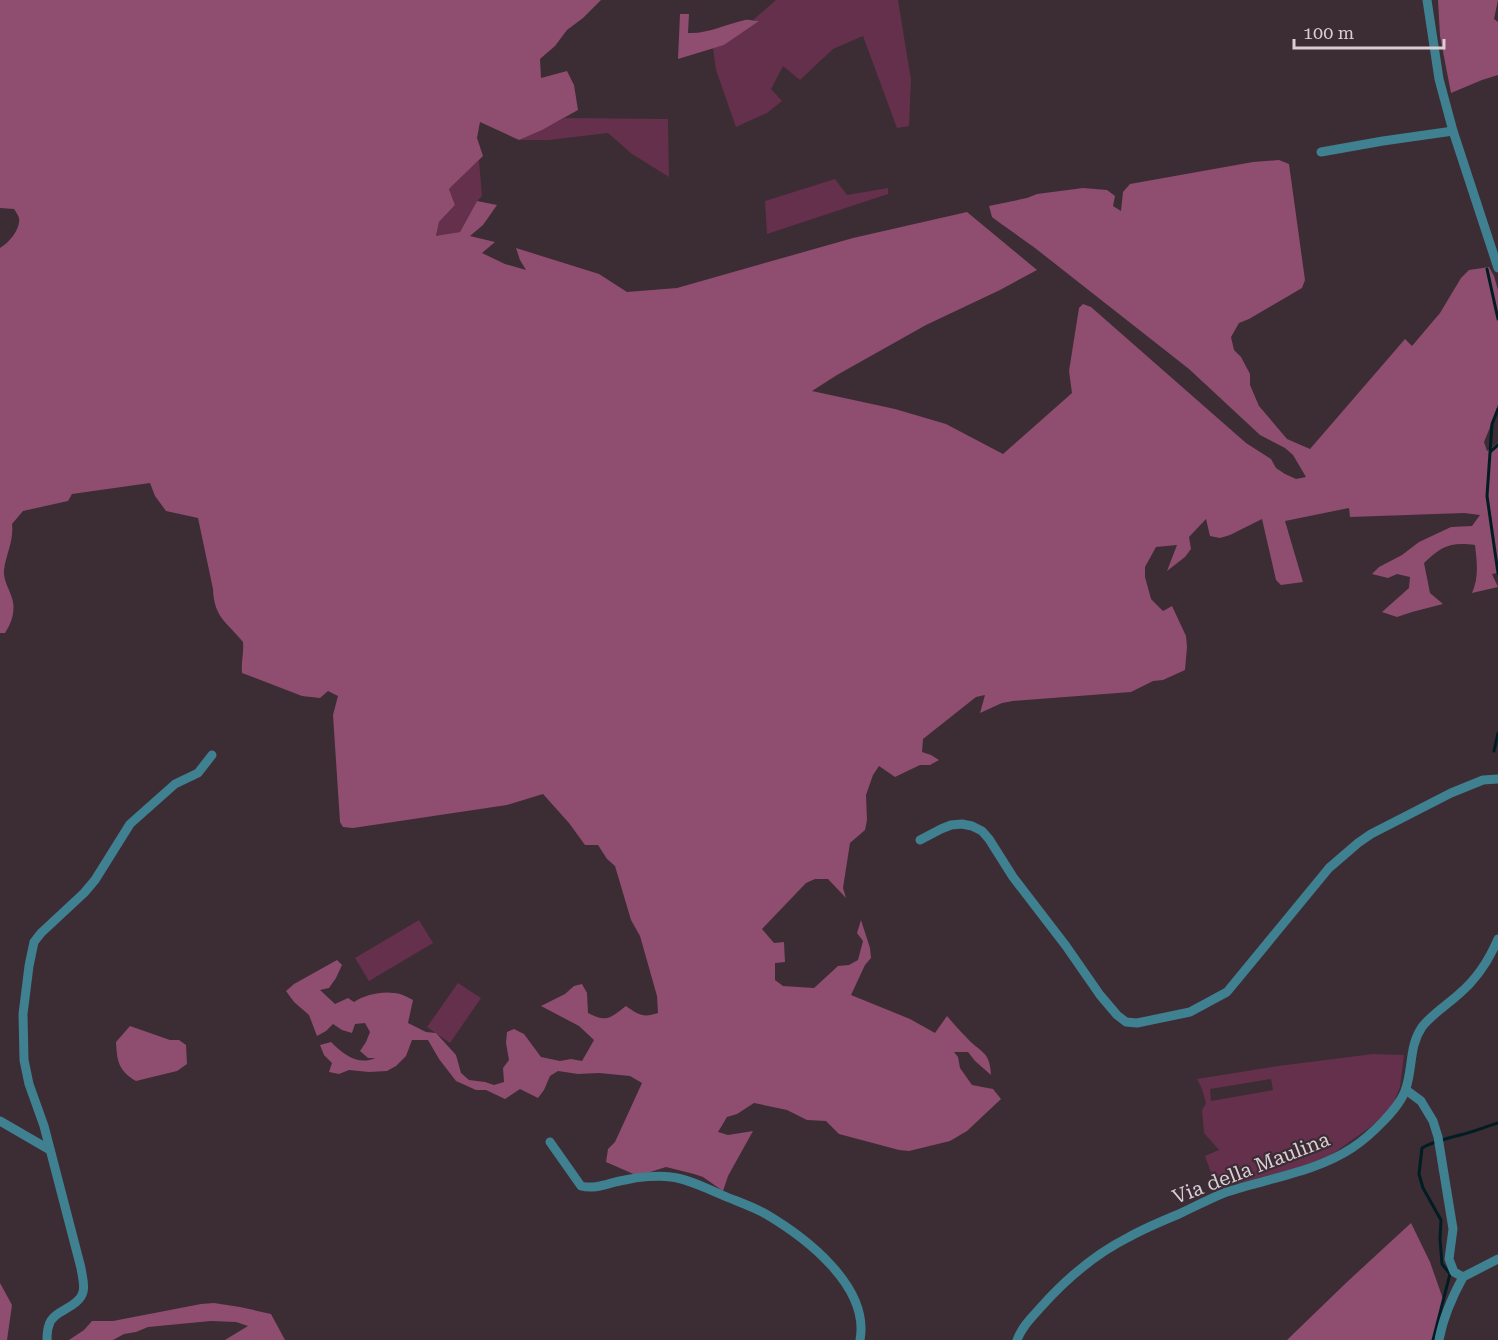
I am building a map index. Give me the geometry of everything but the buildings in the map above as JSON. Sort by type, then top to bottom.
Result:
[{"type":"street","points":[[1427,0],[1439,79],[1453,131],[1498,268]]},
{"type":"street","points":[[1321,152],[1453,131]]},
{"type":"street","points":[[47,1340],[49,1323],[80,1299],[84,1287],[44,1126],[29,1084],[24,1060],[23,1014],[34,942],[95,880],[130,824],[176,784],[198,773],[212,755]]},
{"type":"street","points":[[920,840],[951,825],[962,824],[982,831],[1013,877],[1100,994],[1117,1015],[1126,1022],[1137,1023],[1190,1012],[1227,992],[1329,868],[1371,834],[1451,793],[1483,780],[1498,779]]},
{"type":"street","name":"Via della Maulina","points":[[1017,1340],[1022,1329],[1055,1291],[1076,1272],[1129,1236],[1223,1193],[1318,1166],[1353,1148],[1391,1114],[1406,1090],[1415,1039],[1423,1026],[1472,982],[1491,955],[1498,939]]},
{"type":"street","points":[[1406,1090],[1421,1101],[1434,1121],[1453,1229],[1449,1259],[1454,1272],[1463,1277]]},
{"type":"street","points":[[0,1120],[50,1150]]},
{"type":"street","points":[[550,1142],[581,1186],[594,1188],[625,1180],[673,1177],[699,1185],[763,1213],[809,1244],[830,1263],[841,1277],[861,1315],[860,1340]]},
{"type":"street","points":[[1439,1340],[1453,1295],[1463,1277],[1498,1259]]},
{"type":"shaded area","points":[[0,0],[601,0],[567,30],[555,46],[540,59],[541,78],[567,71],[574,85],[578,110],[519,140],[480,122],[477,138],[483,156],[449,189],[455,205],[439,222],[436,236],[460,232],[477,201],[497,205],[483,225],[470,236],[495,242],[482,253],[505,264],[526,270],[516,248],[599,274],[627,292],[677,288],[853,238],[967,212],[1037,270],[926,325],[812,391],[895,409],[946,424],[1003,454],[1072,393],[1069,371],[1079,308],[1083,304],[1091,307],[1246,443],[1271,459],[1276,468],[1296,479],[1306,477],[1293,455],[1285,448],[1260,435],[1189,369],[992,217],[989,206],[1037,194],[1083,188],[1107,190],[1115,196],[1113,206],[1121,211],[1123,192],[1130,184],[1253,162],[1279,160],[1289,164],[1305,280],[1302,288],[1239,323],[1231,337],[1234,350],[1241,357],[1250,374],[1250,385],[1259,406],[1287,439],[1310,449],[1405,339],[1412,346],[1440,313],[1461,278],[1469,270],[1489,267],[1494,276],[1498,290],[1498,404],[1484,442],[1487,451],[1498,443],[1498,573],[1492,574],[1498,587],[1472,593],[1477,576],[1475,545],[1447,546],[1424,563],[1430,593],[1443,604],[1397,617],[1382,612],[1409,588],[1410,577],[1397,574],[1388,578],[1372,574],[1379,567],[1402,555],[1419,542],[1451,527],[1472,526],[1480,515],[1464,513],[1350,517],[1349,508],[1285,521],[1303,582],[1281,585],[1276,580],[1262,519],[1220,538],[1210,536],[1206,519],[1189,537],[1191,549],[1185,557],[1167,571],[1177,545],[1156,547],[1145,567],[1145,577],[1151,599],[1163,611],[1172,606],[1186,636],[1185,670],[1163,680],[1153,681],[1131,692],[1013,701],[1002,703],[980,713],[985,695],[976,697],[923,739],[922,752],[939,760],[930,765],[920,765],[895,777],[879,766],[866,795],[865,830],[850,843],[843,888],[846,898],[828,879],[815,879],[806,883],[762,929],[774,943],[784,942],[785,962],[775,963],[775,980],[783,986],[814,988],[838,966],[849,965],[858,960],[863,941],[857,933],[861,920],[871,958],[865,965],[851,995],[910,1019],[935,1033],[947,1016],[986,1056],[991,1075],[968,1052],[954,1052],[958,1057],[960,1068],[972,1085],[993,1089],[1001,1099],[967,1131],[950,1141],[909,1151],[899,1150],[839,1134],[826,1121],[807,1120],[787,1110],[754,1103],[737,1114],[727,1117],[718,1132],[728,1135],[753,1131],[728,1176],[723,1191],[703,1177],[666,1167],[638,1176],[606,1162],[608,1149],[615,1142],[642,1083],[630,1076],[558,1071],[550,1076],[538,1098],[520,1089],[505,1099],[486,1090],[476,1090],[456,1081],[428,1040],[412,1040],[406,1056],[387,1071],[349,1070],[339,1074],[329,1072],[332,1063],[324,1055],[320,1045],[331,1042],[357,1060],[369,1060],[375,1058],[368,1058],[360,1051],[370,1032],[365,1023],[355,1024],[352,1033],[333,1024],[317,1036],[309,1015],[294,1002],[286,991],[294,984],[337,960],[342,965],[336,978],[329,988],[320,990],[335,1004],[348,998],[354,1002],[379,993],[397,993],[406,996],[413,1000],[408,1023],[426,1032],[436,1033],[456,1055],[461,1073],[469,1080],[494,1085],[504,1082],[503,1068],[509,1060],[507,1032],[514,1029],[524,1034],[541,1057],[560,1061],[571,1059],[582,1061],[594,1040],[579,1026],[541,1006],[565,994],[574,986],[582,984],[587,993],[588,1013],[600,1018],[608,1018],[626,1006],[641,1015],[658,1013],[657,996],[640,936],[631,920],[615,866],[607,859],[598,845],[585,845],[543,794],[507,805],[353,828],[343,827],[340,822],[333,715],[338,696],[328,691],[320,698],[302,696],[242,673],[243,642],[222,619],[216,607],[198,518],[166,511],[155,496],[150,483],[72,494],[68,501],[23,511],[12,524],[12,536],[4,570],[13,602],[13,614],[5,633],[0,633],[0,248],[13,236],[18,227],[19,217],[14,209],[0,208]]},
{"type":"shaded area","points":[[776,0],[898,0],[911,80],[909,126],[897,128],[863,36],[833,49],[800,80],[783,66],[771,89],[782,101],[767,113],[736,127],[716,70],[713,48],[724,45],[758,21],[753,20]]},
{"type":"shaded area","points":[[1438,0],[1498,0],[1494,19],[1498,22],[1498,75],[1451,93],[1440,36]]},
{"type":"shaded area","points":[[680,14],[689,14],[688,33],[710,30],[745,20],[759,21],[724,45],[678,59]]},
{"type":"shaded area","points":[[565,118],[668,119],[669,177],[632,154],[608,133],[549,140],[519,140]]},
{"type":"shaded area","points":[[479,160],[482,196],[460,232],[436,237],[439,222],[455,205],[449,189]]},
{"type":"shaded area","points":[[835,179],[847,195],[888,188],[888,194],[767,234],[765,201]]},
{"type":"shaded area","points":[[419,920],[433,943],[369,981],[355,958]]},
{"type":"shaded area","points":[[458,983],[481,998],[450,1043],[427,1027]]},
{"type":"shaded area","points":[[130,1026],[170,1040],[179,1040],[186,1045],[187,1064],[177,1071],[136,1081],[130,1077],[120,1065],[116,1042]]},
{"type":"shaded area","points":[[1373,1054],[1404,1055],[1400,1087],[1391,1109],[1369,1128],[1331,1155],[1309,1165],[1232,1185],[1218,1192],[1205,1156],[1219,1150],[1204,1133],[1202,1110],[1206,1103],[1197,1079]],"holes":[[[1271,1079],[1273,1090],[1211,1101],[1210,1089]]]},
{"type":"shaded area","points":[[1411,1223],[1430,1262],[1443,1299],[1436,1340],[1287,1340],[1347,1282]]},
{"type":"shaded area","points":[[0,1283],[12,1305],[7,1340],[0,1340]]},
{"type":"shaded area","points":[[214,1303],[271,1314],[285,1340],[225,1340],[248,1326],[236,1322],[211,1321],[148,1327],[113,1340],[69,1340],[84,1330],[92,1321],[113,1321]]},
{"type":"waterway","points":[[1487,269],[1498,319]]},
{"type":"waterway","points":[[1498,409],[1492,424],[1487,496],[1498,573]]},
{"type":"waterway","points":[[1491,451],[1498,445]]},
{"type":"waterway","points":[[1494,751],[1498,733]]},
{"type":"waterway","points":[[1433,1340],[1450,1274],[1442,1264],[1441,1220],[1423,1188],[1419,1174],[1422,1148],[1498,1123]]}]
